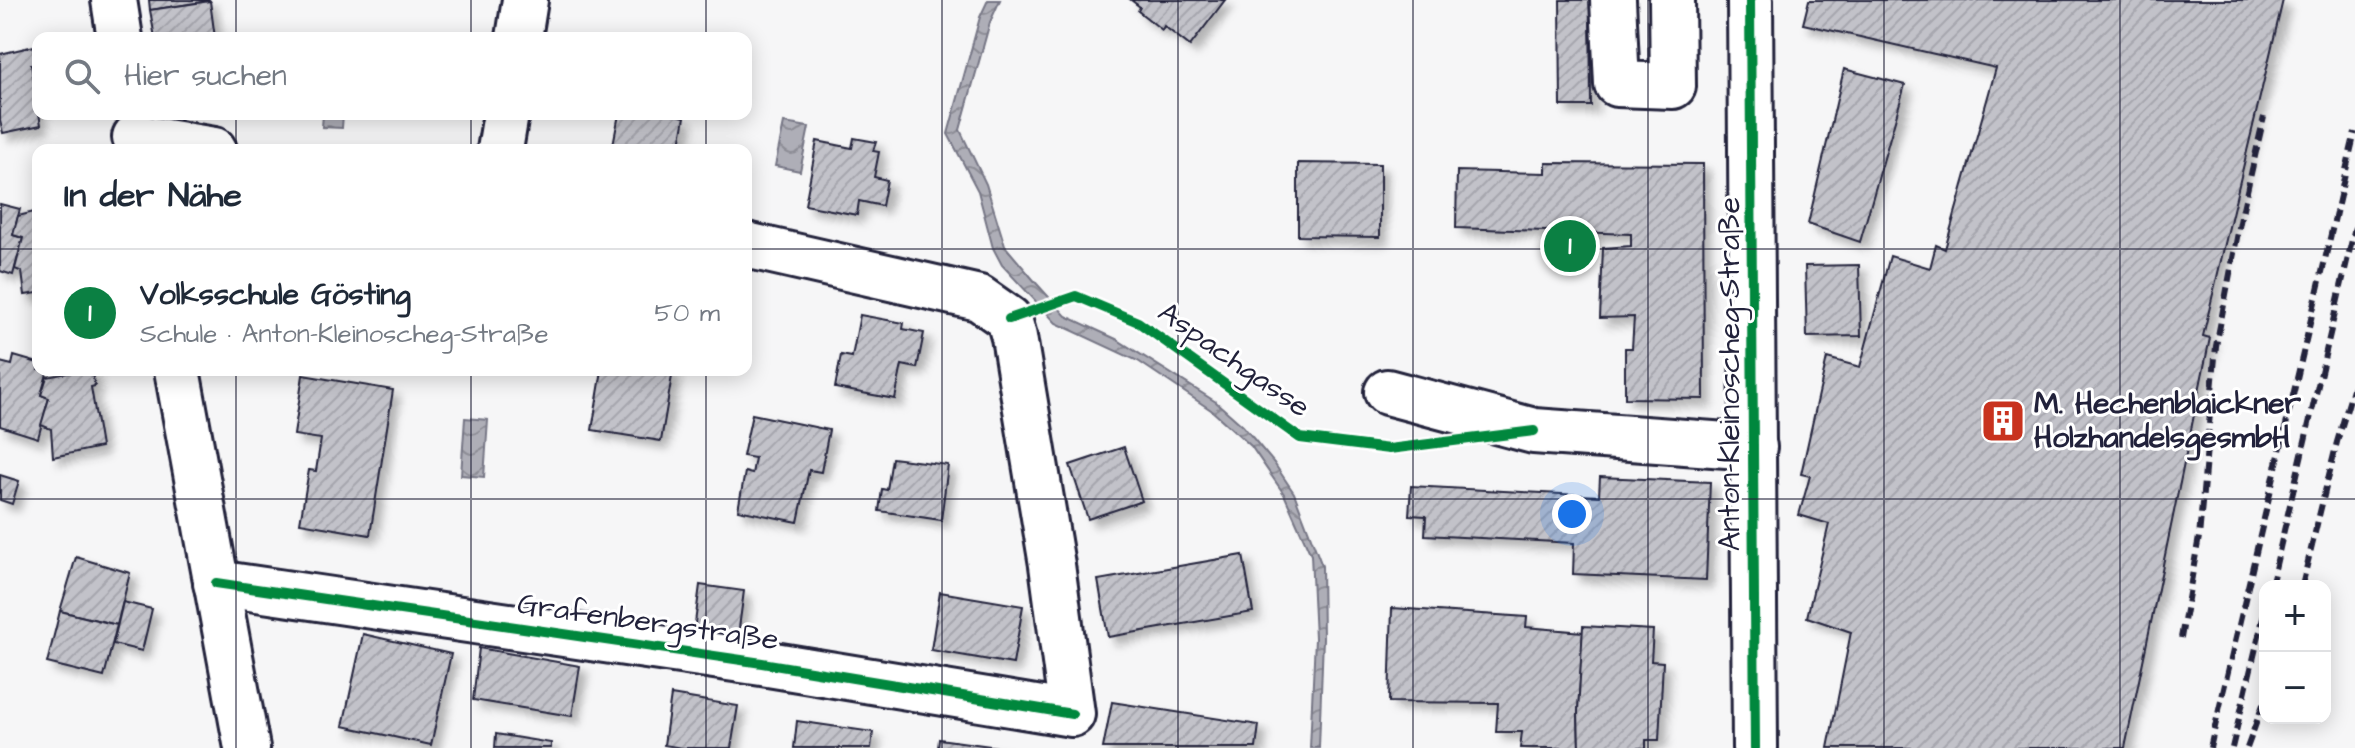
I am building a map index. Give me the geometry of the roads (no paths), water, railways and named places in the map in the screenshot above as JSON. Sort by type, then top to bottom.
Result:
[{"type":"street","points":[[114,0],[119,32]]},
{"type":"street","points":[[520,32],[525,0]]},
{"type":"street","points":[[1613,0],[1617,84],[1673,86],[1672,0]]},
{"type":"street","name":"Anton-Kleinoscheg-Straße","points":[[1750,0],[1755,748]]},
{"type":"street","points":[[501,144],[505,120]]},
{"type":"street","points":[[134,134],[184,144]]},
{"type":"street","name":"Grafenbergstraße","points":[[216,583],[762,663],[1072,714],[1052,565],[1009,319],[979,298],[752,246]]},
{"type":"street","points":[[178,376],[247,748]]},
{"type":"street","points":[[1387,392],[1534,431],[1754,447]]},
{"type":"water","points":[[988,0],[1000,0],[990,22],[960,130],[986,184],[1005,246],[1066,316],[1116,339],[1216,402],[1243,426],[1294,493],[1322,566],[1319,748],[1310,748],[1315,638],[1311,555],[1284,494],[1251,446],[1211,410],[1138,361],[1056,323],[1002,265],[993,248],[978,191],[948,134],[980,17]]},
{"type":"water","points":[[323,120],[343,120],[342,128],[322,127]]},
{"type":"water","points":[[784,123],[809,127],[800,171],[775,166]]},
{"type":"water","points":[[465,418],[488,420],[484,477],[461,475]]},
{"type":"railway","points":[[2181,638],[2199,537],[2216,346],[2264,117]]},
{"type":"railway","points":[[2210,748],[2355,132]]},
{"type":"railway","points":[[2272,580],[2355,227]]},
{"type":"railway","points":[[2303,580],[2355,382]]},
{"type":"railway","points":[[2232,748],[2259,635]]},
{"type":"railway","points":[[2247,748],[2259,715]]},
{"type":"place","name":"Volksschule Gösting","points":[[1570,246]]},
{"type":"place","name":"M. Hechenblaickner HolzhandelsgesmbH","points":[[2003,421]]}]
